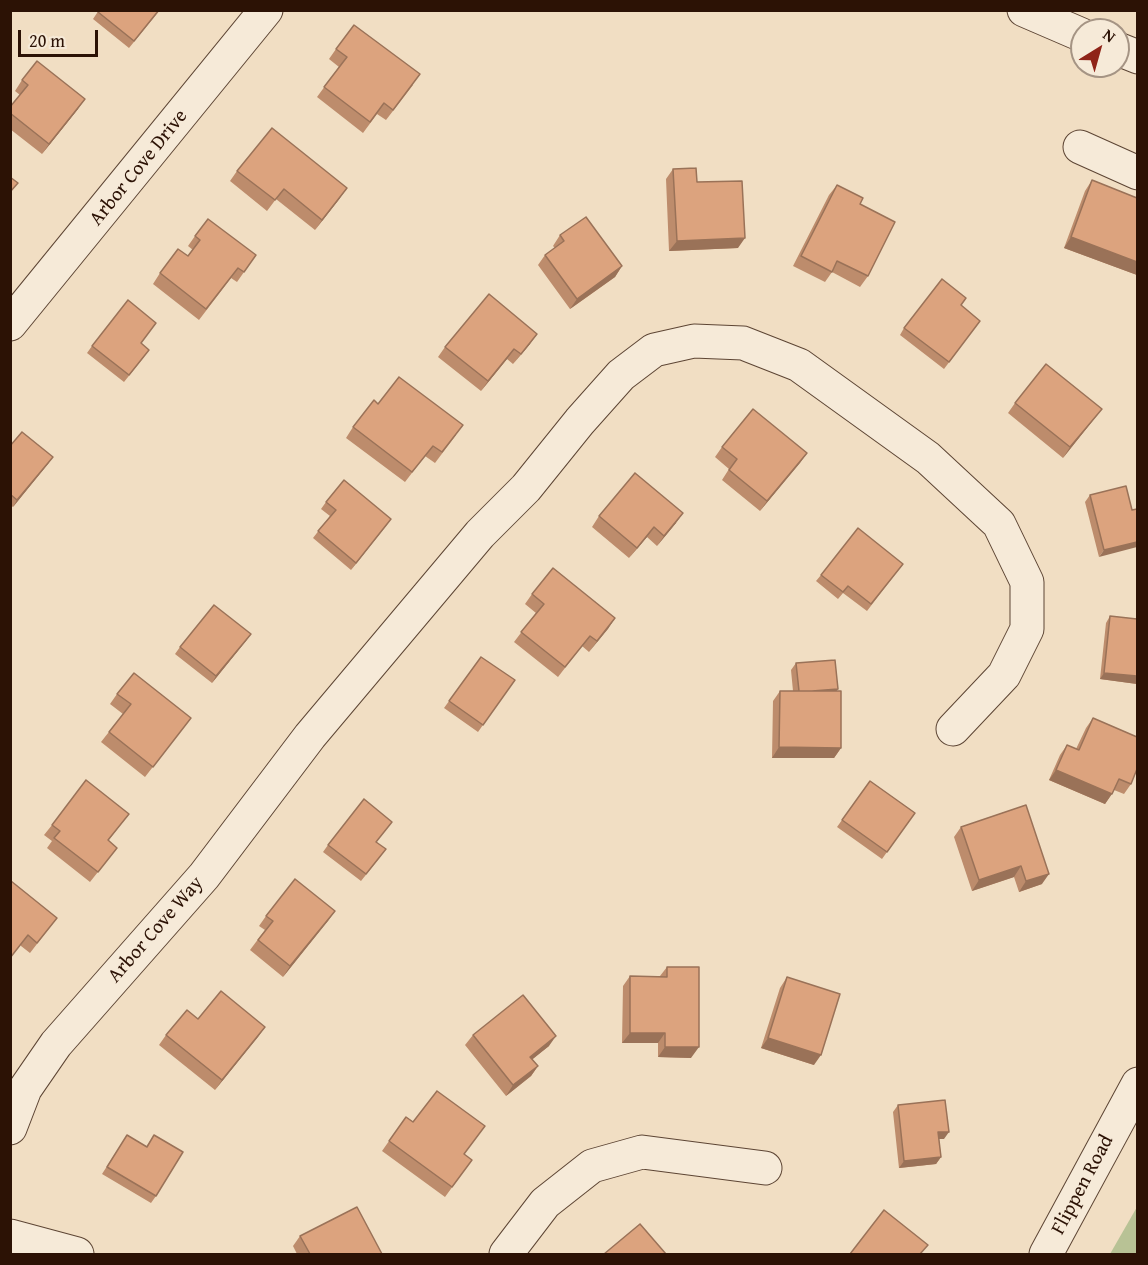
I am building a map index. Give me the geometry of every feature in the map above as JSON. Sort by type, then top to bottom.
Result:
[{"type":"street","name":"Arbor Cove Drive","points":[[10,324],[266,10]]},
{"type":"street","points":[[1024,10],[1070,30]]},
{"type":"street","points":[[1080,147],[1137,173]]},
{"type":"street","name":"Arbor Cove Way","points":[[10,1128],[25,1089],[56,1044],[204,876],[310,736],[480,534],[526,488],[621,375],[654,350],[694,341],[743,343],[799,365],[928,458],[999,524],[1027,582],[1027,628],[1004,675],[953,729]]},
{"type":"street","name":"Flippen Road","points":[[1046,1254],[1137,1084]]},
{"type":"street","points":[[506,1254],[545,1203],[592,1166],[642,1152],[765,1168]]},
{"type":"street","points":[[10,1236],[77,1254]]},
{"type":"green space","points":[[1137,1207],[1137,1254],[1110,1254]]},
{"type":"building","points":[[99,10],[159,10],[134,41],[98,12]]},
{"type":"building","points":[[354,25],[420,74],[393,110],[384,103],[370,122],[324,87],[347,57],[336,49]]},
{"type":"building","points":[[37,61],[85,99],[49,144],[10,113],[10,107],[28,85],[22,80]]},
{"type":"building","points":[[272,128],[347,188],[322,220],[284,189],[275,200],[237,171]]},
{"type":"building","points":[[696,168],[697,182],[742,181],[745,238],[677,241],[673,169]]},
{"type":"building","points":[[10,177],[18,183],[10,192]]},
{"type":"building","points":[[1092,180],[1137,198],[1137,262],[1071,237]]},
{"type":"building","points":[[837,185],[863,198],[860,204],[895,222],[868,276],[837,261],[832,272],[801,256]]},
{"type":"building","points":[[586,217],[622,266],[577,299],[545,255],[564,241],[560,235]]},
{"type":"building","points":[[208,219],[256,255],[244,272],[238,268],[206,309],[160,273],[178,249],[188,256],[200,240],[195,236]]},
{"type":"building","points":[[942,279],[966,298],[961,305],[980,321],[949,362],[904,328]]},
{"type":"building","points":[[489,294],[537,334],[521,354],[514,349],[488,381],[445,347]]},
{"type":"building","points":[[128,300],[156,323],[141,343],[149,350],[129,375],[92,346]]},
{"type":"building","points":[[1046,364],[1102,409],[1070,447],[1015,403]]},
{"type":"building","points":[[399,377],[463,425],[442,452],[433,446],[412,472],[353,427],[374,400],[378,404]]},
{"type":"building","points":[[753,409],[807,453],[767,501],[729,470],[737,459],[722,447]]},
{"type":"building","points":[[22,432],[53,457],[17,500],[10,494],[10,446]]},
{"type":"building","points":[[635,473],[683,513],[664,536],[654,527],[637,548],[599,516]]},
{"type":"building","points":[[344,480],[391,519],[356,563],[318,531],[336,510],[326,502]]},
{"type":"building","points":[[1126,486],[1132,510],[1137,509],[1137,542],[1104,550],[1090,495]]},
{"type":"building","points":[[858,528],[903,564],[871,604],[848,586],[843,592],[821,575]]},
{"type":"building","points":[[553,568],[615,618],[597,641],[590,636],[565,667],[521,632],[544,604],[532,594]]},
{"type":"building","points":[[214,605],[251,634],[216,676],[180,647]]},
{"type":"building","points":[[1110,616],[1137,619],[1137,676],[1104,673]]},
{"type":"building","points":[[481,657],[515,680],[483,725],[449,701]]},
{"type":"building","points":[[835,660],[838,689],[799,691],[796,663]]},
{"type":"building","points":[[134,673],[191,718],[153,767],[109,732],[131,704],[117,694]]},
{"type":"building","points":[[780,691],[841,691],[841,748],[779,747]]},
{"type":"building","points":[[1093,718],[1137,737],[1137,769],[1131,784],[1119,779],[1112,794],[1056,770],[1067,745],[1079,750]]},
{"type":"building","points":[[86,780],[129,814],[108,840],[117,848],[98,872],[54,838],[60,831],[52,825]]},
{"type":"building","points":[[870,781],[915,813],[887,852],[842,820]]},
{"type":"building","points":[[364,799],[392,822],[376,842],[386,849],[366,874],[328,845]]},
{"type":"building","points":[[1026,805],[1049,874],[1026,881],[1021,866],[979,880],[961,827]]},
{"type":"building","points":[[295,879],[335,911],[290,966],[258,940],[273,921],[266,916]]},
{"type":"building","points":[[11,881],[57,918],[37,943],[28,935],[10,958]]},
{"type":"building","points":[[667,967],[699,967],[699,1047],[665,1047],[665,1033],[630,1033],[630,976],[667,977]]},
{"type":"building","points":[[787,977],[840,994],[821,1055],[768,1038]]},
{"type":"building","points":[[221,991],[265,1027],[222,1080],[166,1035],[187,1010],[198,1019]]},
{"type":"building","points":[[523,995],[556,1036],[530,1057],[538,1066],[513,1085],[473,1035]]},
{"type":"building","points":[[437,1091],[485,1126],[464,1154],[472,1160],[452,1187],[389,1141],[406,1117],[413,1122]]},
{"type":"building","points":[[945,1100],[949,1132],[938,1132],[941,1157],[904,1161],[898,1105]]},
{"type":"building","points":[[127,1135],[147,1147],[154,1135],[183,1152],[156,1196],[107,1167]]},
{"type":"building","points":[[357,1207],[382,1254],[310,1254],[300,1236]]},
{"type":"building","points":[[884,1210],[928,1245],[920,1254],[850,1254]]},
{"type":"building","points":[[640,1224],[666,1254],[604,1254]]}]
